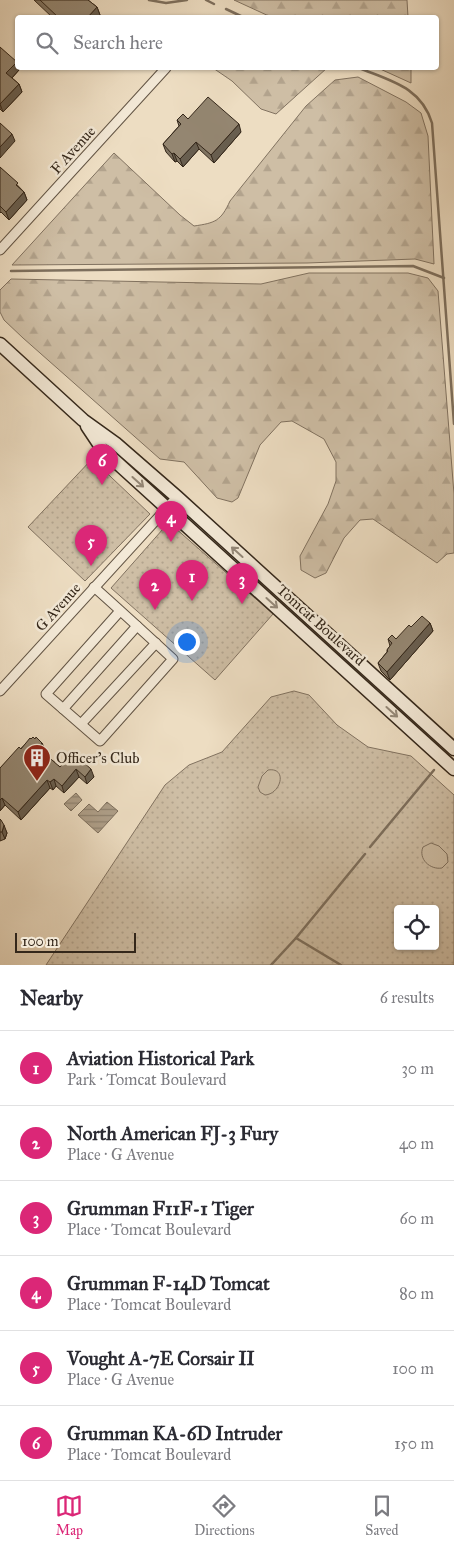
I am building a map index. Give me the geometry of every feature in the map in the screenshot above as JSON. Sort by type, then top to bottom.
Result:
[{"type":"main road","name":"Tomcat Boulevard","points":[[0,344],[83,420],[115,443],[177,497],[454,749]]},
{"type":"main road","name":"Tomcat Boulevard","points":[[83,420],[102,450],[454,768]]},
{"type":"street","name":"F Avenue","points":[[0,250],[164,70]]},
{"type":"street","name":"G Avenue","points":[[0,691],[4,680],[94,587],[177,497]]},
{"type":"street","points":[[94,587],[173,659],[100,741],[46,694],[120,611]]},
{"type":"street","points":[[63,709],[137,626]]},
{"type":"street","points":[[81,724],[156,643]]},
{"type":"green space","points":[[234,0],[407,0],[408,15],[267,15]]},
{"type":"green space","points":[[216,70],[325,70],[276,114],[261,109],[232,81]]},
{"type":"green space","points":[[382,70],[411,70],[411,83]]},
{"type":"green space","points":[[358,77],[406,102],[421,113],[428,136],[434,264],[415,259],[307,263],[12,265],[114,153],[194,226],[217,220],[306,106],[335,80]]},
{"type":"green space","points":[[309,273],[408,273],[428,278],[438,291],[454,494],[454,553],[447,554],[437,563],[373,519],[360,520],[344,538],[326,573],[315,578],[301,570],[300,556],[328,504],[336,481],[336,462],[324,439],[292,421],[281,422],[260,445],[238,498],[232,502],[217,498],[184,462],[160,459],[23,338],[4,320],[0,312],[0,290],[11,279],[261,284]]},
{"type":"green space","points":[[92,459],[150,514],[85,581],[28,527]]},
{"type":"green space","points":[[174,527],[273,614],[215,680],[111,588],[163,529]]},
{"type":"green space","points":[[294,691],[309,695],[337,725],[368,747],[411,756],[454,795],[454,965],[46,965],[165,785],[189,765],[222,752],[271,697]]},
{"type":"green space","points":[[268,770],[278,772],[280,781],[271,794],[265,795],[260,792],[258,787],[262,776]]},
{"type":"green space","points":[[431,843],[439,846],[447,854],[448,862],[442,868],[429,865],[422,856],[423,847]]},
{"type":"shaded area","points":[[76,793],[82,800],[71,811],[64,804]]},
{"type":"shaded area","points":[[107,802],[118,811],[98,833],[78,815],[89,804],[98,812]]},
{"type":"building","points":[[40,0],[88,0],[97,7],[90,15],[56,15]]},
{"type":"building","points":[[0,47],[15,60],[15,64],[6,73],[19,84],[0,104]]},
{"type":"building","points":[[208,97],[239,124],[211,155],[196,142],[180,159],[174,153],[172,154],[163,144],[181,124],[177,120],[183,114],[188,119]]},
{"type":"building","points":[[0,123],[12,134],[0,147]]},
{"type":"building","points":[[0,167],[18,183],[16,185],[24,192],[6,212],[0,206]]},
{"type":"building","points":[[422,616],[430,623],[387,672],[378,663],[392,643],[388,639],[392,635],[396,639],[409,625],[411,627]]},
{"type":"building","name":"Officer's Club","points":[[33,737],[35,739],[36,737],[42,743],[38,748],[60,767],[73,753],[91,769],[85,777],[76,769],[62,786],[54,779],[50,782],[47,780],[18,812],[2,798],[0,800],[0,768],[19,747],[21,749]]},
{"type":"building","points":[[0,819],[4,825],[2,832],[0,832]]},
{"type":"waterway","points":[[149,0],[166,3],[187,0]]},
{"type":"waterway","points":[[206,0],[214,4]]},
{"type":"waterway","points":[[226,9],[239,15]]},
{"type":"waterway","points":[[364,70],[413,93],[427,111],[432,123],[454,424]]},
{"type":"waterway","points":[[11,271],[413,266],[444,278]]},
{"type":"waterway","points":[[370,847],[434,770]]},
{"type":"waterway","points":[[271,965],[296,938],[365,854]]},
{"type":"waterway","points":[[296,938],[341,965]]},
{"type":"place","name":"Grumman KA-6D Intruder","points":[[102,485]]},
{"type":"place","name":"Grumman F-14D Tomcat","points":[[171,542]]},
{"type":"place","name":"Vought A-7E Corsair II","points":[[91,566]]},
{"type":"place","name":"Aviation Historical Park","points":[[192,601]]},
{"type":"place","name":"Grumman F11F-1 Tiger","points":[[242,604]]},
{"type":"place","name":"North American FJ-3 Fury","points":[[155,610]]},
{"type":"place","name":"Officer's Club","points":[[37,782]]}]
